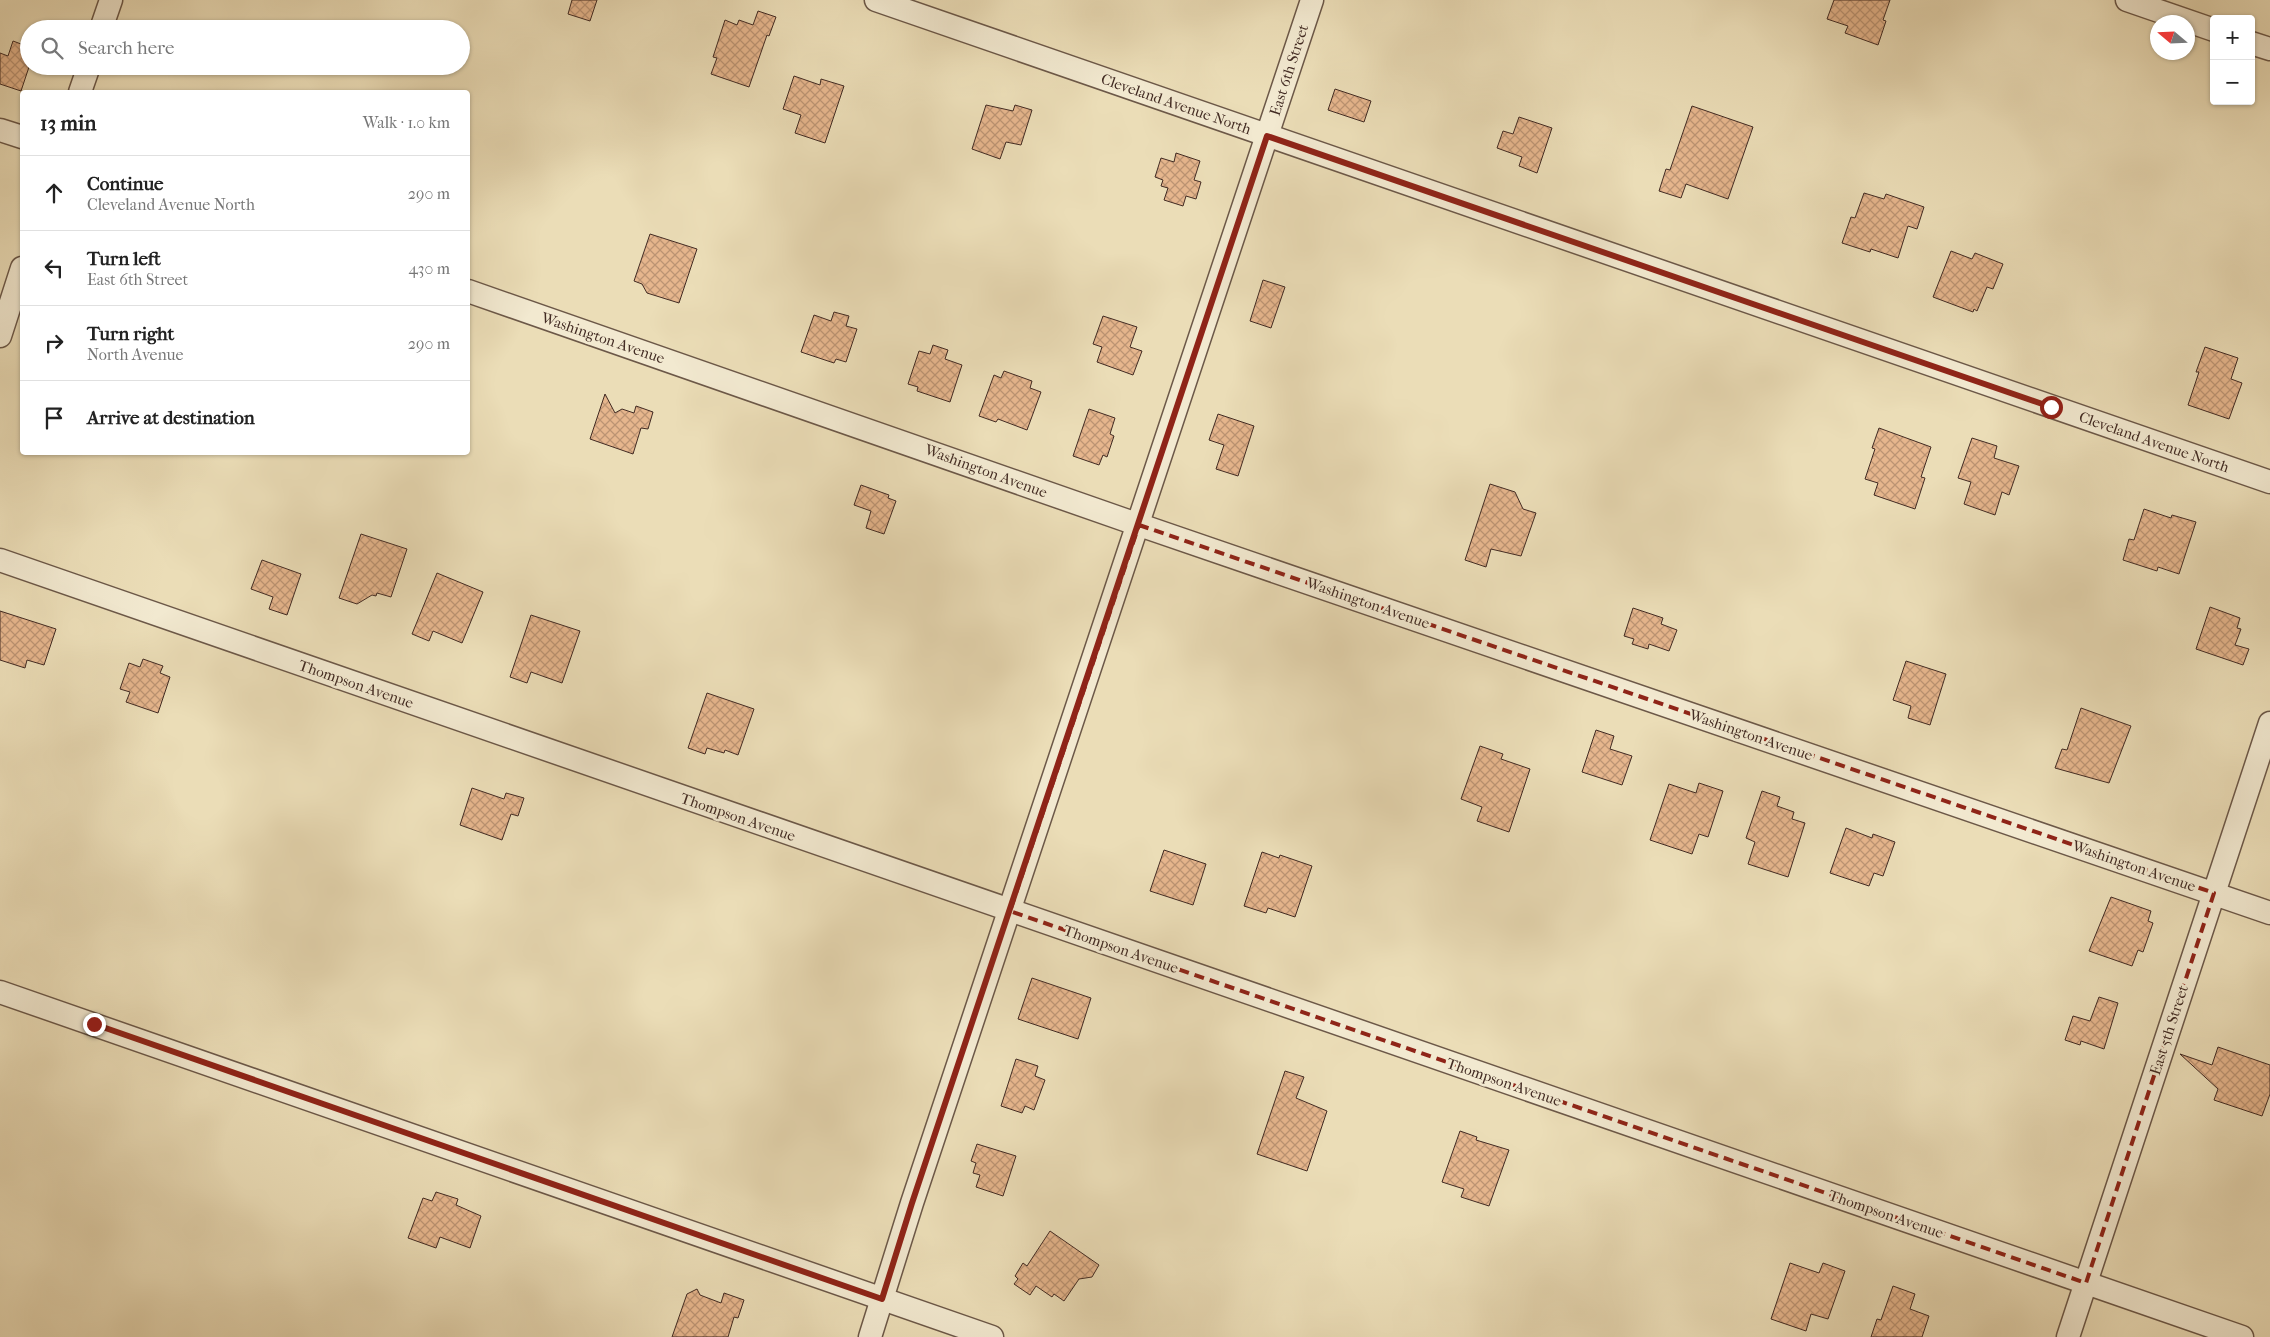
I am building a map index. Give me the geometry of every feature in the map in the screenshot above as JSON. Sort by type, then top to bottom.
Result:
[{"type":"street","points":[[104,20],[111,0]]},
{"type":"street","name":"Cleveland Avenue North","points":[[876,0],[2270,482]]},
{"type":"street","name":"East 6th Street","points":[[870,1337],[912,1203],[1312,0]]},
{"type":"street","points":[[2128,0],[2210,29]]},
{"type":"street","points":[[2255,44],[2270,49]]},
{"type":"street","points":[[81,90],[86,75]]},
{"type":"street","points":[[0,130],[20,136]]},
{"type":"street","points":[[0,336],[20,274]]},
{"type":"street","name":"Washington Avenue","points":[[470,292],[1139,525],[2270,912]]},
{"type":"street","name":"Thompson Avenue","points":[[0,560],[2242,1337]]},
{"type":"street","name":"East 5th Street","points":[[2068,1337],[2270,723]]},
{"type":"street","points":[[0,992],[992,1337]]},
{"type":"highlighted area","points":[[1139,525],[2214,893],[2086,1283],[1010,911]]},
{"type":"building","points":[[572,0],[597,0],[590,21],[568,14]]},
{"type":"building","points":[[1834,0],[1890,0],[1883,20],[1886,21],[1878,45],[1845,33],[1848,26],[1827,19]]},
{"type":"building","points":[[758,11],[776,17],[769,36],[767,35],[749,87],[711,74],[717,58],[713,57],[725,20],[737,25],[739,20],[753,25]]},
{"type":"building","points":[[13,41],[20,44],[20,75],[26,75],[20,91],[0,84],[0,53],[8,56]]},
{"type":"building","points":[[794,76],[820,85],[821,79],[844,86],[825,143],[795,133],[801,115],[783,109]]},
{"type":"building","points":[[1335,89],[1371,101],[1364,122],[1328,110]]},
{"type":"building","points":[[986,105],[1013,111],[1015,105],[1032,110],[1021,145],[1006,142],[1000,159],[972,149]]},
{"type":"building","points":[[1692,106],[1753,127],[1728,199],[1686,184],[1681,198],[1659,191],[1666,169],[1670,170]]},
{"type":"building","points":[[1519,117],[1552,128],[1537,173],[1519,166],[1522,157],[1497,148],[1503,131],[1513,134]]},
{"type":"building","points":[[1176,153],[1200,161],[1194,180],[1201,182],[1196,199],[1186,196],[1183,206],[1164,200],[1168,188],[1161,186],[1163,180],[1155,177],[1161,158],[1174,162]]},
{"type":"building","points":[[1864,193],[1884,199],[1886,194],[1924,207],[1917,229],[1908,226],[1898,258],[1871,249],[1870,252],[1842,243],[1851,217],[1855,218]]},
{"type":"building","points":[[650,234],[697,249],[679,303],[647,293],[642,284],[634,281]]},
{"type":"building","points":[[1951,251],[1972,259],[1975,253],[2003,264],[1993,289],[1987,287],[1977,311],[1974,309],[1973,312],[1933,297]]},
{"type":"building","points":[[1263,280],[1285,287],[1271,328],[1250,321]]},
{"type":"building","points":[[834,312],[849,316],[846,326],[857,329],[846,362],[836,359],[834,363],[801,352],[814,315],[831,321]]},
{"type":"building","points":[[1103,316],[1137,327],[1130,347],[1142,351],[1133,375],[1097,362],[1102,347],[1093,344]]},
{"type":"building","points":[[933,345],[948,350],[945,359],[962,365],[950,402],[917,391],[918,387],[908,384],[919,351],[930,354]]},
{"type":"building","points":[[2205,347],[2238,358],[2231,379],[2242,383],[2229,419],[2188,405],[2199,372],[2196,372]]},
{"type":"building","points":[[1004,371],[1032,381],[1030,388],[1041,392],[1027,430],[998,419],[996,422],[979,416],[994,375],[1001,378]]},
{"type":"building","points":[[605,394],[615,413],[622,409],[634,413],[636,406],[653,412],[648,429],[641,428],[633,454],[590,439]]},
{"type":"building","points":[[1089,409],[1115,418],[1110,434],[1114,436],[1107,457],[1103,455],[1099,465],[1073,456]]},
{"type":"building","points":[[1218,414],[1254,426],[1238,476],[1216,469],[1224,445],[1209,440]]},
{"type":"building","points":[[1879,428],[1931,447],[1921,477],[1925,478],[1915,509],[1874,495],[1878,483],[1865,479],[1875,449],[1872,448]]},
{"type":"building","points":[[1972,438],[1997,446],[1994,458],[2019,466],[2009,495],[2002,492],[1995,515],[1964,504],[1971,482],[1958,478]]},
{"type":"building","points":[[1490,484],[1515,492],[1523,509],[1536,513],[1521,556],[1491,549],[1486,567],[1465,560]]},
{"type":"building","points":[[861,485],[889,495],[888,498],[896,501],[884,534],[866,528],[871,511],[854,505]]},
{"type":"building","points":[[2144,509],[2171,518],[2172,515],[2196,522],[2179,574],[2158,567],[2157,571],[2123,560],[2129,539],[2134,540]]},
{"type":"building","points":[[361,534],[407,549],[391,597],[377,593],[376,596],[372,595],[357,604],[339,598]]},
{"type":"building","points":[[262,560],[301,574],[287,615],[269,609],[273,597],[251,589]]},
{"type":"building","points":[[437,573],[483,592],[462,643],[433,631],[429,641],[412,634]]},
{"type":"building","points":[[2210,607],[2240,618],[2237,628],[2241,629],[2235,645],[2249,649],[2243,665],[2196,649]]},
{"type":"building","points":[[1633,608],[1663,618],[1661,624],[1677,630],[1669,651],[1649,644],[1648,649],[1632,644],[1634,639],[1624,636]]},
{"type":"building","points":[[0,611],[56,629],[44,665],[27,660],[25,668],[0,660]]},
{"type":"building","points":[[531,615],[580,631],[562,683],[531,672],[527,683],[510,677]]},
{"type":"building","points":[[143,659],[163,666],[160,673],[170,677],[158,713],[126,702],[130,692],[120,689],[129,663],[140,667]]},
{"type":"building","points":[[1906,661],[1946,674],[1930,725],[1908,718],[1911,706],[1893,700]]},
{"type":"building","points":[[707,693],[754,709],[738,755],[725,750],[724,753],[707,748],[705,754],[688,748]]},
{"type":"building","points":[[2081,708],[2131,726],[2109,783],[2055,768],[2062,749],[2067,750]]},
{"type":"building","points":[[1596,730],[1614,736],[1610,749],[1632,756],[1622,785],[1582,772]]},
{"type":"building","points":[[1480,746],[1503,754],[1501,759],[1530,769],[1509,832],[1477,821],[1482,807],[1461,799]]},
{"type":"building","points":[[1699,783],[1723,791],[1708,837],[1699,834],[1692,854],[1650,840],[1669,784],[1696,793]]},
{"type":"building","points":[[472,788],[504,799],[506,793],[524,798],[518,816],[511,814],[502,840],[460,825]]},
{"type":"building","points":[[1762,791],[1780,797],[1777,806],[1794,812],[1792,819],[1805,823],[1788,877],[1748,864],[1755,842],[1746,838]]},
{"type":"building","points":[[1846,828],[1872,838],[1873,834],[1895,842],[1883,876],[1874,873],[1869,886],[1830,873]]},
{"type":"building","points":[[1164,850],[1206,864],[1193,905],[1150,891]]},
{"type":"building","points":[[1262,852],[1279,858],[1280,855],[1312,866],[1295,917],[1268,908],[1266,913],[1244,906]]},
{"type":"building","points":[[2111,897],[2151,911],[2148,921],[2153,923],[2143,952],[2138,950],[2132,966],[2089,951]]},
{"type":"building","points":[[1032,978],[1091,998],[1078,1039],[1018,1019]]},
{"type":"building","points":[[2099,997],[2118,1003],[2104,1049],[2081,1041],[2080,1045],[2065,1040],[2073,1016],[2090,1021]]},
{"type":"building","points":[[2218,1047],[2270,1065],[2270,1094],[2262,1116],[2214,1100],[2218,1089],[2180,1054],[2212,1065]]},
{"type":"building","points":[[1016,1059],[1038,1066],[1035,1076],[1045,1080],[1034,1110],[1025,1106],[1022,1113],[1001,1106]]},
{"type":"building","points":[[1285,1071],[1304,1077],[1296,1098],[1327,1111],[1307,1171],[1257,1154]]},
{"type":"building","points":[[1460,1131],[1477,1137],[1476,1140],[1509,1150],[1489,1206],[1461,1197],[1464,1189],[1442,1182]]},
{"type":"building","points":[[977,1144],[1016,1156],[1003,1196],[976,1187],[980,1175],[973,1173],[976,1163],[971,1161]]},
{"type":"building","points":[[436,1192],[458,1199],[456,1205],[481,1216],[470,1248],[440,1237],[436,1248],[408,1238],[423,1198],[432,1201]]},
{"type":"building","points":[[1050,1231],[1099,1265],[1092,1277],[1079,1279],[1064,1301],[1054,1294],[1052,1297],[1036,1286],[1030,1295],[1014,1284],[1018,1279],[1015,1276],[1023,1263],[1027,1266]]},
{"type":"building","points":[[1790,1263],[1819,1273],[1823,1263],[1845,1271],[1828,1319],[1811,1314],[1806,1331],[1771,1319]]},
{"type":"building","points":[[1893,1286],[1915,1294],[1910,1309],[1929,1316],[1922,1337],[1871,1337],[1877,1319],[1881,1320]]},
{"type":"building","points":[[697,1289],[700,1295],[721,1303],[724,1293],[744,1300],[738,1318],[734,1317],[728,1337],[672,1337],[687,1294]]},
{"type":"route","points":[[94,1024],[882,1299],[912,1203],[1267,136],[2051,407]]}]
